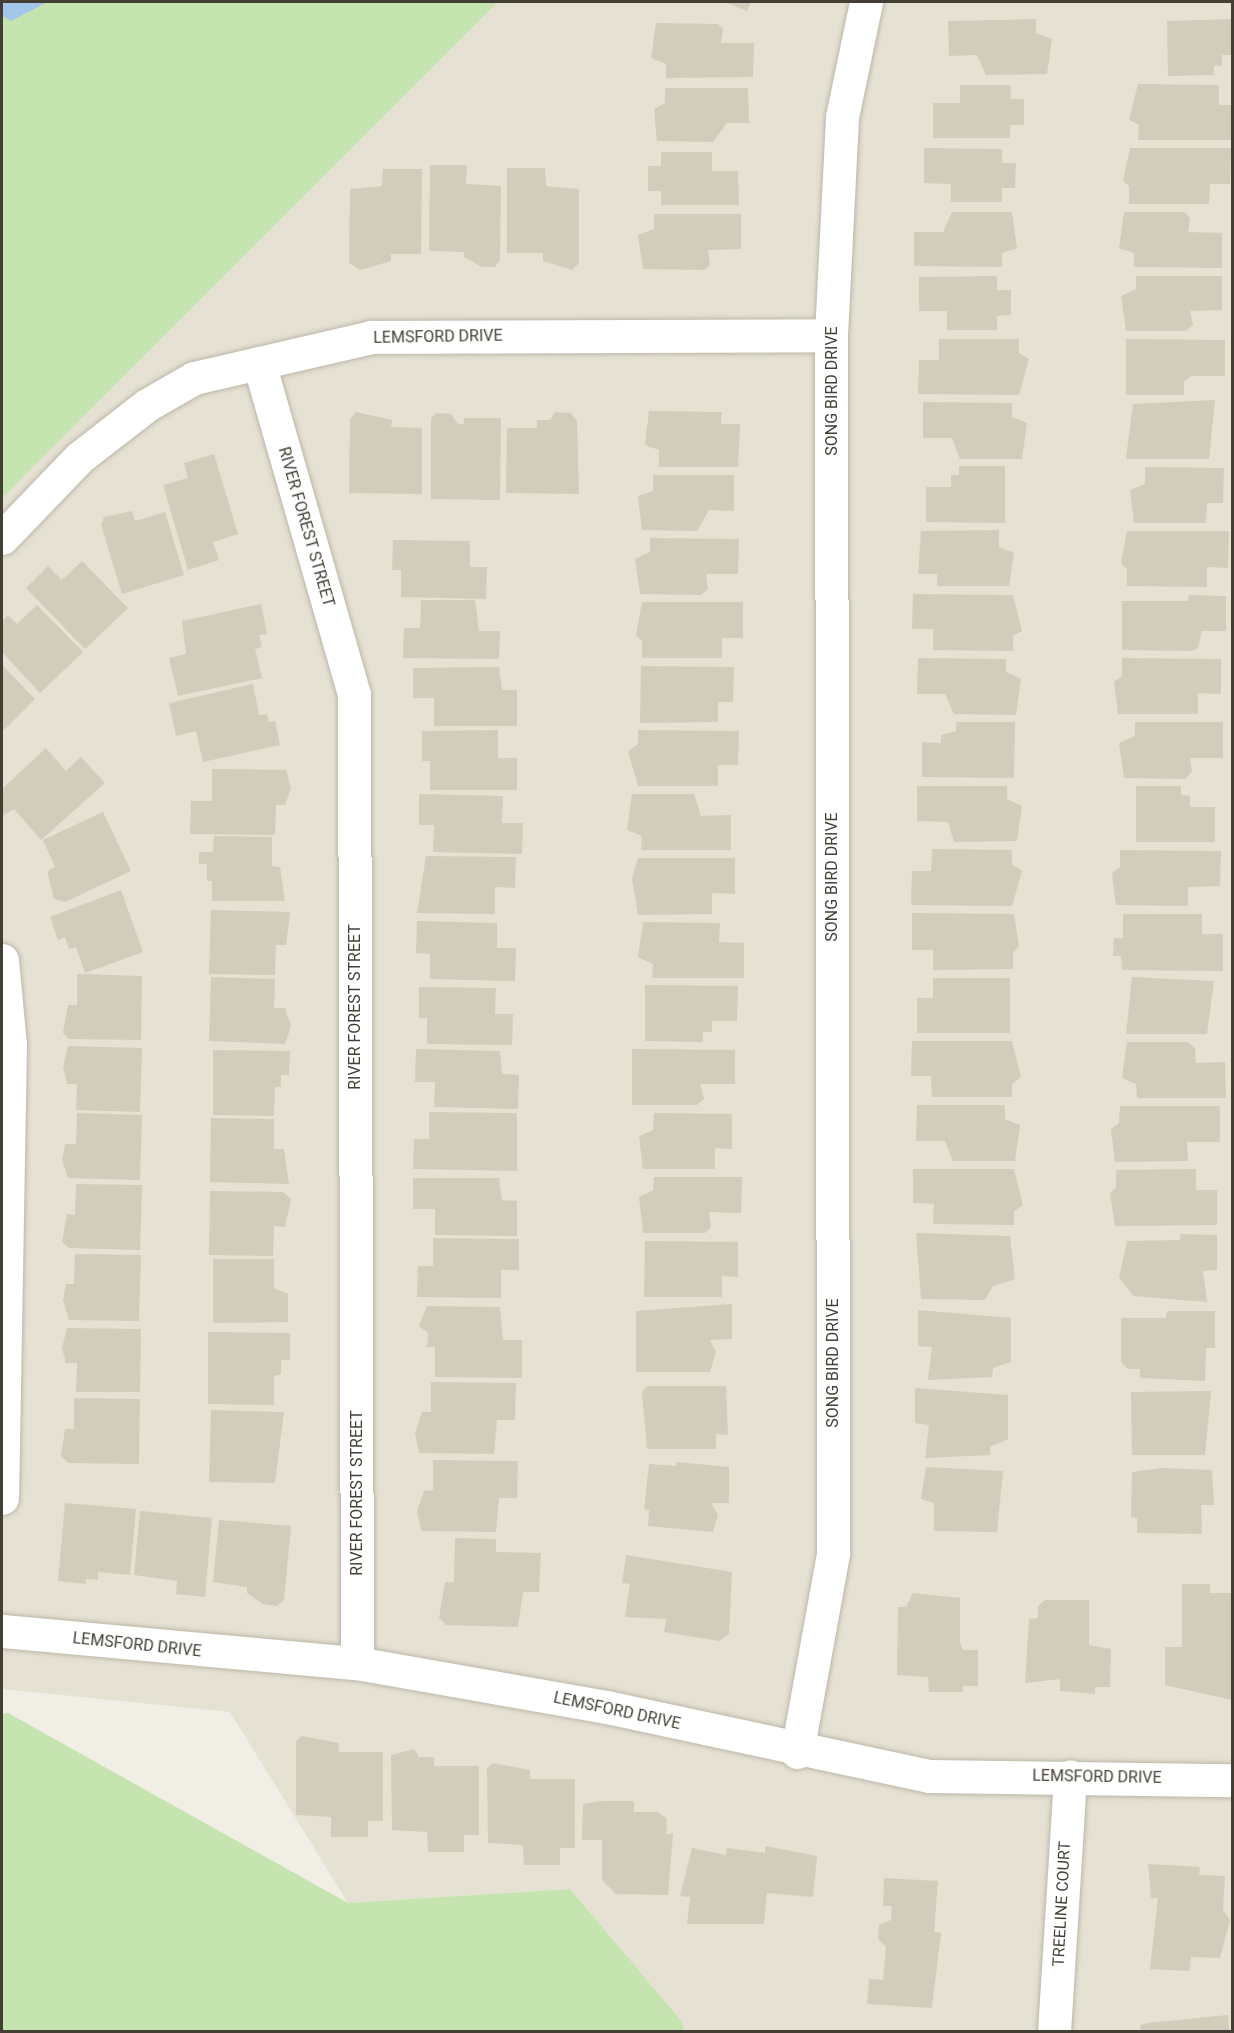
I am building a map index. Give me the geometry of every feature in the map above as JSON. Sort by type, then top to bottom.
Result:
[{"type":"street","name":"SONG BIRD DRIVE","points":[[797,1752],[834,1553],[831,335],[842,117],[866,2]]},
{"type":"street","name":"LEMSFORD DRIVE","points":[[2,538],[80,458],[147,405],[194,378],[371,337],[831,335]]},
{"type":"street","name":"RIVER FOREST STREET","points":[[259,363],[354,694],[357,1663]]},
{"type":"street","points":[[2,960],[10,1044],[2,1498]]},
{"type":"street","name":"LEMSFORD DRIVE","points":[[2,1631],[357,1663],[607,1707],[797,1752],[929,1776],[1070,1776],[1233,1780]]},
{"type":"street","name":"TREELINE COURT","points":[[1054,2031],[1070,1776]]},
{"type":"shaded area","points":[[498,2],[1232,2],[1232,2031],[683,2031],[682,2023],[570,1889],[348,1903],[230,1712],[2,1689],[2,498]]},
{"type":"green space","points":[[2,2],[498,2],[2,498]]},
{"type":"green space","points":[[8,1713],[348,1903],[570,1889],[683,2023],[683,2031],[2,2031],[2,1714]]},
{"type":"water","points":[[2,2],[48,2],[11,21],[2,16]]},
{"type":"building","points":[[725,2],[751,2],[747,11]]},
{"type":"building","points":[[1036,19],[1036,33],[1052,39],[1047,74],[986,75],[977,55],[949,56],[948,21]]},
{"type":"building","points":[[1232,19],[1232,55],[1222,55],[1222,66],[1214,66],[1214,75],[1168,76],[1167,21]]},
{"type":"building","points":[[656,23],[718,24],[723,29],[721,43],[754,43],[753,77],[666,78],[666,64],[651,58]]},
{"type":"building","points":[[1138,84],[1219,85],[1219,105],[1232,105],[1232,140],[1138,140],[1139,125],[1129,120]]},
{"type":"building","points":[[960,85],[1010,85],[1011,99],[1024,99],[1024,125],[1010,125],[1010,138],[933,138],[933,103],[960,103]]},
{"type":"building","points":[[665,88],[748,88],[749,123],[727,123],[713,142],[657,141],[654,109],[665,103]]},
{"type":"building","points":[[924,148],[1002,149],[1002,163],[1016,163],[1015,188],[1002,188],[1002,202],[951,202],[951,184],[924,183]]},
{"type":"building","points":[[1130,148],[1231,148],[1230,184],[1210,184],[1209,204],[1129,204],[1129,186],[1123,181]]},
{"type":"building","points":[[661,152],[712,152],[712,171],[738,171],[739,205],[661,205],[661,191],[648,191],[648,166],[661,166]]},
{"type":"building","points":[[430,165],[467,165],[466,184],[501,186],[500,260],[495,267],[482,267],[464,257],[464,252],[429,251]]},
{"type":"building","points":[[507,168],[545,168],[546,186],[579,189],[579,263],[572,270],[543,261],[543,253],[507,253]]},
{"type":"building","points":[[383,169],[422,169],[421,254],[391,254],[391,261],[360,270],[349,263],[350,189],[382,186]]},
{"type":"building","points":[[952,212],[1012,212],[1017,248],[1002,253],[1002,267],[914,266],[914,232],[943,232]]},
{"type":"building","points":[[1124,212],[1185,212],[1190,219],[1188,232],[1222,233],[1222,268],[1134,267],[1134,253],[1119,248]]},
{"type":"building","points":[[654,214],[741,214],[741,249],[708,250],[710,265],[704,270],[643,269],[638,235],[654,229]]},
{"type":"building","points":[[997,276],[997,290],[1011,290],[1011,315],[997,316],[997,330],[947,330],[947,311],[919,311],[919,277]]},
{"type":"building","points":[[1136,276],[1222,276],[1222,310],[1190,311],[1193,325],[1186,331],[1126,331],[1121,296],[1136,289]]},
{"type":"building","points":[[939,339],[1019,339],[1019,353],[1029,359],[1019,395],[918,394],[919,360],[939,360]]},
{"type":"building","points":[[1126,339],[1225,340],[1225,376],[1192,376],[1184,381],[1184,395],[1126,395]]},
{"type":"building","points":[[1215,400],[1209,459],[1126,459],[1133,404]]},
{"type":"building","points":[[923,402],[1012,403],[1012,417],[1027,423],[1022,459],[960,459],[952,438],[923,438]]},
{"type":"building","points":[[649,411],[722,412],[721,424],[740,424],[738,467],[659,467],[659,450],[645,445]]},
{"type":"building","points":[[356,412],[392,420],[391,427],[422,428],[422,494],[349,493],[350,419]]},
{"type":"building","points":[[555,412],[571,413],[577,421],[579,494],[506,493],[507,428],[537,428],[537,420],[550,420]]},
{"type":"building","points":[[436,413],[451,414],[458,424],[464,424],[464,418],[501,418],[500,500],[431,499],[431,418]]},
{"type":"building","points":[[214,454],[238,534],[213,542],[219,560],[188,570],[163,485],[188,478],[184,463]]},
{"type":"building","points":[[959,466],[1005,466],[1005,523],[926,522],[926,487],[951,487],[951,475],[959,475]]},
{"type":"building","points":[[1145,467],[1224,468],[1223,503],[1207,503],[1206,523],[1134,523],[1130,490],[1145,484]]},
{"type":"building","points":[[653,475],[734,475],[734,511],[709,510],[697,531],[642,530],[638,496],[653,491]]},
{"type":"building","points":[[132,511],[135,521],[165,512],[184,575],[122,594],[101,525],[104,517]]},
{"type":"building","points":[[999,530],[999,547],[1014,553],[1009,586],[937,586],[937,574],[918,574],[921,531]]},
{"type":"building","points":[[1127,531],[1229,531],[1228,568],[1207,567],[1207,587],[1127,586],[1127,569],[1121,563]]},
{"type":"building","points":[[650,538],[739,539],[738,574],[706,574],[708,589],[701,595],[640,594],[635,559],[650,552]]},
{"type":"building","points":[[393,540],[470,541],[470,567],[487,567],[486,599],[401,597],[401,570],[392,570]]},
{"type":"building","points":[[82,561],[128,608],[85,649],[26,588],[48,566],[62,580]]},
{"type":"building","points":[[913,594],[1013,595],[1022,631],[1013,636],[1013,651],[933,650],[933,629],[912,629]]},
{"type":"building","points":[[1189,595],[1226,596],[1226,631],[1202,631],[1198,648],[1191,651],[1122,650],[1122,601],[1188,601]]},
{"type":"building","points":[[421,600],[475,600],[479,631],[500,631],[499,659],[403,658],[404,628],[420,628]]},
{"type":"building","points":[[642,602],[743,602],[743,638],[722,638],[722,658],[642,658],[642,641],[636,635]]},
{"type":"building","points":[[261,604],[267,634],[259,635],[262,647],[255,649],[262,678],[178,696],[169,658],[186,654],[182,621]]},
{"type":"building","points":[[37,605],[83,652],[40,693],[2,652],[2,621],[8,615],[17,624]]},
{"type":"building","points":[[918,658],[1006,659],[1006,672],[1021,679],[1016,715],[954,714],[945,694],[917,694]]},
{"type":"building","points":[[1122,658],[1221,659],[1221,694],[1198,693],[1198,714],[1118,714],[1114,682],[1122,676]]},
{"type":"building","points":[[2,665],[35,699],[2,732]]},
{"type":"building","points":[[641,666],[734,667],[733,702],[718,702],[718,722],[640,723]]},
{"type":"building","points":[[499,667],[502,690],[517,690],[517,726],[434,726],[434,698],[413,698],[413,668]]},
{"type":"building","points":[[253,684],[259,715],[267,714],[269,722],[275,721],[280,745],[203,762],[196,731],[176,736],[169,703]]},
{"type":"building","points":[[956,722],[1015,722],[1014,778],[922,777],[922,742],[941,743],[941,735],[956,731]]},
{"type":"building","points":[[1135,722],[1223,722],[1223,758],[1190,758],[1192,772],[1185,779],[1124,778],[1119,743],[1135,736]]},
{"type":"building","points":[[498,730],[498,758],[517,758],[517,790],[430,790],[430,761],[422,761],[422,731]]},
{"type":"building","points":[[638,730],[739,731],[738,765],[718,765],[718,786],[638,786],[628,751],[638,744]]},
{"type":"building","points":[[46,748],[66,771],[81,757],[105,783],[41,840],[14,809],[2,816],[2,789]]},
{"type":"building","points":[[212,769],[286,770],[291,788],[285,805],[276,805],[275,835],[190,834],[191,801],[212,801]]},
{"type":"building","points":[[917,786],[1007,786],[1007,799],[1022,806],[1017,841],[954,842],[948,822],[917,821]]},
{"type":"building","points":[[1136,786],[1181,786],[1181,795],[1190,796],[1190,807],[1215,807],[1215,842],[1136,842]]},
{"type":"building","points":[[419,794],[503,796],[502,823],[523,823],[522,854],[433,852],[434,825],[419,825]]},
{"type":"building","points":[[632,794],[694,794],[701,816],[731,815],[731,850],[641,850],[642,836],[627,830]]},
{"type":"building","points":[[103,812],[131,871],[65,902],[54,899],[47,871],[55,867],[43,840]]},
{"type":"building","points":[[214,836],[272,837],[272,866],[280,867],[285,901],[212,901],[212,881],[207,881],[207,864],[199,864],[199,852],[213,852]]},
{"type":"building","points":[[932,849],[1012,850],[1012,864],[1022,871],[1012,906],[911,905],[912,871],[931,871]]},
{"type":"building","points":[[1120,850],[1221,851],[1220,886],[1188,887],[1188,906],[1116,905],[1112,873],[1120,867]]},
{"type":"building","points":[[426,856],[516,857],[515,888],[495,887],[495,914],[417,913]]},
{"type":"building","points":[[638,858],[735,858],[735,894],[712,893],[712,914],[638,915],[632,878]]},
{"type":"building","points":[[121,890],[143,952],[85,973],[76,947],[69,949],[65,937],[58,940],[50,917]]},
{"type":"building","points":[[211,910],[290,912],[286,945],[276,945],[275,975],[209,974]]},
{"type":"building","points":[[912,913],[1014,914],[1019,946],[1013,952],[1013,969],[933,970],[933,950],[912,950]]},
{"type":"building","points":[[1123,914],[1202,914],[1202,934],[1223,934],[1223,971],[1122,970],[1121,956],[1113,956],[1114,938],[1123,938]]},
{"type":"building","points":[[417,921],[497,923],[497,948],[516,948],[515,981],[430,979],[430,954],[416,953]]},
{"type":"building","points":[[643,922],[720,923],[719,942],[744,943],[744,978],[652,978],[653,964],[638,957]]},
{"type":"building","points":[[77,974],[142,976],[141,1040],[69,1039],[63,1033],[68,1005],[77,1005]]},
{"type":"building","points":[[211,977],[275,979],[274,1008],[285,1008],[291,1026],[285,1044],[209,1041]]},
{"type":"building","points":[[1132,977],[1214,981],[1207,1034],[1126,1034]]},
{"type":"building","points":[[933,978],[1010,978],[1010,1033],[917,1033],[917,998],[933,998]]},
{"type":"building","points":[[645,985],[738,986],[737,1021],[712,1021],[712,1032],[703,1032],[703,1042],[645,1041]]},
{"type":"building","points":[[419,987],[496,988],[495,1014],[513,1014],[512,1045],[427,1044],[427,1018],[419,1018]]},
{"type":"building","points":[[912,1041],[1012,1041],[1021,1077],[1012,1084],[1012,1097],[932,1097],[931,1076],[911,1076]]},
{"type":"building","points":[[1127,1042],[1188,1042],[1195,1048],[1196,1063],[1225,1062],[1226,1098],[1137,1098],[1136,1084],[1122,1078]]},
{"type":"building","points":[[68,1046],[142,1048],[140,1112],[76,1110],[77,1084],[67,1084],[63,1067]]},
{"type":"building","points":[[416,1049],[500,1051],[502,1074],[519,1075],[518,1109],[434,1107],[435,1082],[415,1082]]},
{"type":"building","points":[[632,1049],[735,1050],[735,1084],[700,1084],[704,1099],[697,1105],[632,1105]]},
{"type":"building","points":[[213,1050],[290,1051],[289,1075],[281,1075],[281,1087],[275,1087],[274,1116],[213,1115]]},
{"type":"building","points":[[917,1105],[1005,1105],[1005,1119],[1020,1125],[1015,1161],[953,1161],[945,1141],[916,1141]]},
{"type":"building","points":[[1120,1106],[1220,1106],[1220,1142],[1187,1142],[1188,1161],[1115,1162],[1111,1129],[1119,1123]]},
{"type":"building","points":[[429,1112],[517,1113],[517,1171],[413,1169],[414,1139],[429,1139]]},
{"type":"building","points":[[77,1113],[142,1115],[140,1180],[68,1178],[62,1160],[65,1144],[76,1144]]},
{"type":"building","points":[[654,1113],[732,1114],[732,1149],[715,1148],[715,1169],[643,1169],[639,1136],[653,1130]]},
{"type":"building","points":[[211,1118],[274,1119],[274,1149],[284,1149],[289,1184],[210,1182]]},
{"type":"building","points":[[913,1169],[1014,1169],[1023,1205],[1014,1211],[1014,1225],[933,1224],[934,1204],[913,1203]]},
{"type":"building","points":[[1196,1169],[1196,1190],[1217,1190],[1217,1225],[1115,1226],[1110,1193],[1116,1188],[1116,1170]]},
{"type":"building","points":[[654,1177],[742,1177],[741,1213],[709,1212],[711,1227],[705,1233],[643,1233],[639,1197],[653,1190]]},
{"type":"building","points":[[413,1178],[499,1178],[502,1200],[517,1201],[517,1236],[435,1235],[435,1209],[413,1209]]},
{"type":"building","points":[[76,1184],[142,1185],[140,1250],[69,1248],[62,1242],[67,1214],[75,1215]]},
{"type":"building","points":[[210,1191],[283,1192],[291,1199],[285,1227],[274,1226],[273,1256],[209,1255]]},
{"type":"building","points":[[916,1233],[1010,1236],[1015,1279],[993,1286],[985,1300],[921,1299]]},
{"type":"building","points":[[1180,1234],[1217,1235],[1217,1270],[1203,1271],[1207,1302],[1134,1296],[1119,1278],[1127,1241],[1180,1240]]},
{"type":"building","points":[[433,1238],[519,1239],[519,1270],[501,1270],[501,1298],[417,1297],[418,1266],[433,1266]]},
{"type":"building","points":[[645,1241],[738,1242],[738,1277],[722,1276],[722,1297],[644,1297]]},
{"type":"building","points":[[75,1254],[141,1255],[139,1321],[69,1320],[63,1300],[66,1284],[74,1284]]},
{"type":"building","points":[[213,1259],[274,1259],[274,1288],[288,1294],[288,1322],[213,1323]]},
{"type":"building","points":[[732,1304],[732,1339],[710,1340],[716,1352],[710,1372],[636,1372],[636,1311]]},
{"type":"building","points":[[427,1306],[500,1307],[503,1340],[522,1340],[522,1378],[435,1377],[435,1347],[427,1347],[428,1333],[419,1326]]},
{"type":"building","points":[[918,1310],[1011,1318],[1011,1362],[993,1368],[992,1377],[928,1380],[932,1347],[918,1346]]},
{"type":"building","points":[[1167,1311],[1215,1311],[1215,1348],[1206,1348],[1205,1381],[1140,1378],[1140,1369],[1128,1369],[1121,1362],[1121,1318],[1166,1318]]},
{"type":"building","points":[[67,1328],[141,1329],[140,1392],[76,1392],[77,1363],[66,1363],[62,1348]]},
{"type":"building","points":[[208,1332],[290,1333],[290,1360],[281,1360],[281,1374],[274,1376],[274,1405],[208,1404]]},
{"type":"building","points":[[431,1382],[516,1383],[515,1420],[497,1420],[494,1454],[419,1453],[415,1433],[422,1412],[431,1412]]},
{"type":"building","points":[[647,1386],[726,1386],[728,1435],[716,1434],[716,1449],[647,1449],[642,1392]]},
{"type":"building","points":[[915,1388],[1008,1395],[1008,1439],[990,1447],[990,1455],[925,1458],[929,1425],[915,1423]]},
{"type":"building","points":[[1211,1391],[1205,1455],[1132,1455],[1131,1392]]},
{"type":"building","points":[[74,1398],[140,1399],[139,1464],[68,1463],[61,1456],[65,1429],[74,1429]]},
{"type":"building","points":[[211,1410],[284,1412],[275,1483],[209,1482]]},
{"type":"building","points":[[433,1460],[518,1461],[517,1498],[499,1498],[496,1532],[421,1531],[417,1511],[424,1491],[433,1490]]},
{"type":"building","points":[[677,1462],[729,1467],[729,1503],[711,1503],[718,1515],[713,1532],[648,1526],[649,1510],[644,1509],[649,1464],[676,1466]]},
{"type":"building","points":[[926,1467],[1003,1471],[997,1532],[934,1531],[934,1503],[921,1499]]},
{"type":"building","points":[[1162,1468],[1212,1470],[1214,1505],[1201,1505],[1202,1534],[1137,1533],[1137,1518],[1131,1517],[1132,1472]]},
{"type":"building","points":[[65,1503],[136,1509],[130,1575],[98,1572],[98,1580],[86,1579],[86,1584],[58,1581]]},
{"type":"building","points":[[140,1511],[212,1518],[205,1597],[176,1594],[177,1581],[134,1575]]},
{"type":"building","points":[[219,1520],[291,1526],[284,1600],[277,1606],[263,1604],[247,1593],[247,1587],[213,1582]]},
{"type":"building","points":[[455,1538],[496,1539],[496,1552],[541,1553],[539,1592],[523,1592],[518,1627],[446,1625],[439,1618],[445,1582],[454,1582]]},
{"type":"building","points":[[626,1555],[732,1572],[729,1634],[719,1641],[664,1632],[666,1619],[625,1617],[630,1584],[622,1583]]},
{"type":"building","points":[[1182,1584],[1210,1584],[1210,1593],[1232,1593],[1232,1700],[1165,1685],[1165,1647],[1182,1647]]},
{"type":"building","points":[[913,1593],[960,1598],[960,1643],[963,1650],[978,1650],[978,1686],[963,1686],[963,1692],[929,1692],[928,1677],[897,1675],[898,1607],[906,1607]]},
{"type":"building","points":[[1045,1600],[1089,1600],[1089,1645],[1111,1649],[1110,1687],[1095,1687],[1095,1694],[1060,1691],[1060,1679],[1025,1683],[1029,1619],[1038,1618],[1038,1606]]},
{"type":"building","points":[[302,1736],[339,1743],[338,1752],[383,1752],[383,1821],[368,1821],[368,1837],[331,1837],[331,1817],[296,1815],[296,1741]]},
{"type":"building","points":[[414,1749],[419,1757],[434,1757],[434,1766],[479,1766],[479,1835],[464,1835],[464,1852],[428,1852],[427,1832],[392,1830],[391,1755]]},
{"type":"building","points":[[493,1763],[530,1770],[530,1779],[575,1779],[575,1848],[560,1848],[560,1865],[524,1865],[523,1845],[488,1843],[487,1768]]},
{"type":"building","points":[[603,1801],[634,1801],[634,1812],[658,1812],[667,1819],[666,1834],[673,1834],[668,1895],[616,1894],[602,1880],[602,1840],[582,1840],[583,1804]]},
{"type":"building","points":[[765,1846],[817,1856],[813,1897],[767,1893],[764,1924],[687,1924],[690,1897],[680,1896],[692,1848],[726,1855],[727,1848],[765,1853]]},
{"type":"building","points":[[1148,1864],[1200,1867],[1199,1875],[1225,1876],[1223,1910],[1230,1920],[1220,1958],[1191,1957],[1190,1971],[1150,1969],[1158,1898],[1151,1898]]},
{"type":"building","points":[[884,1878],[938,1881],[934,1932],[941,1933],[932,2008],[867,2004],[869,1979],[883,1980],[886,1947],[878,1939],[879,1925],[891,1920],[892,1906],[883,1906]]},
{"type":"building","points":[[1228,2015],[1229,2032],[1141,2032],[1140,2025],[1148,2023]]}]
